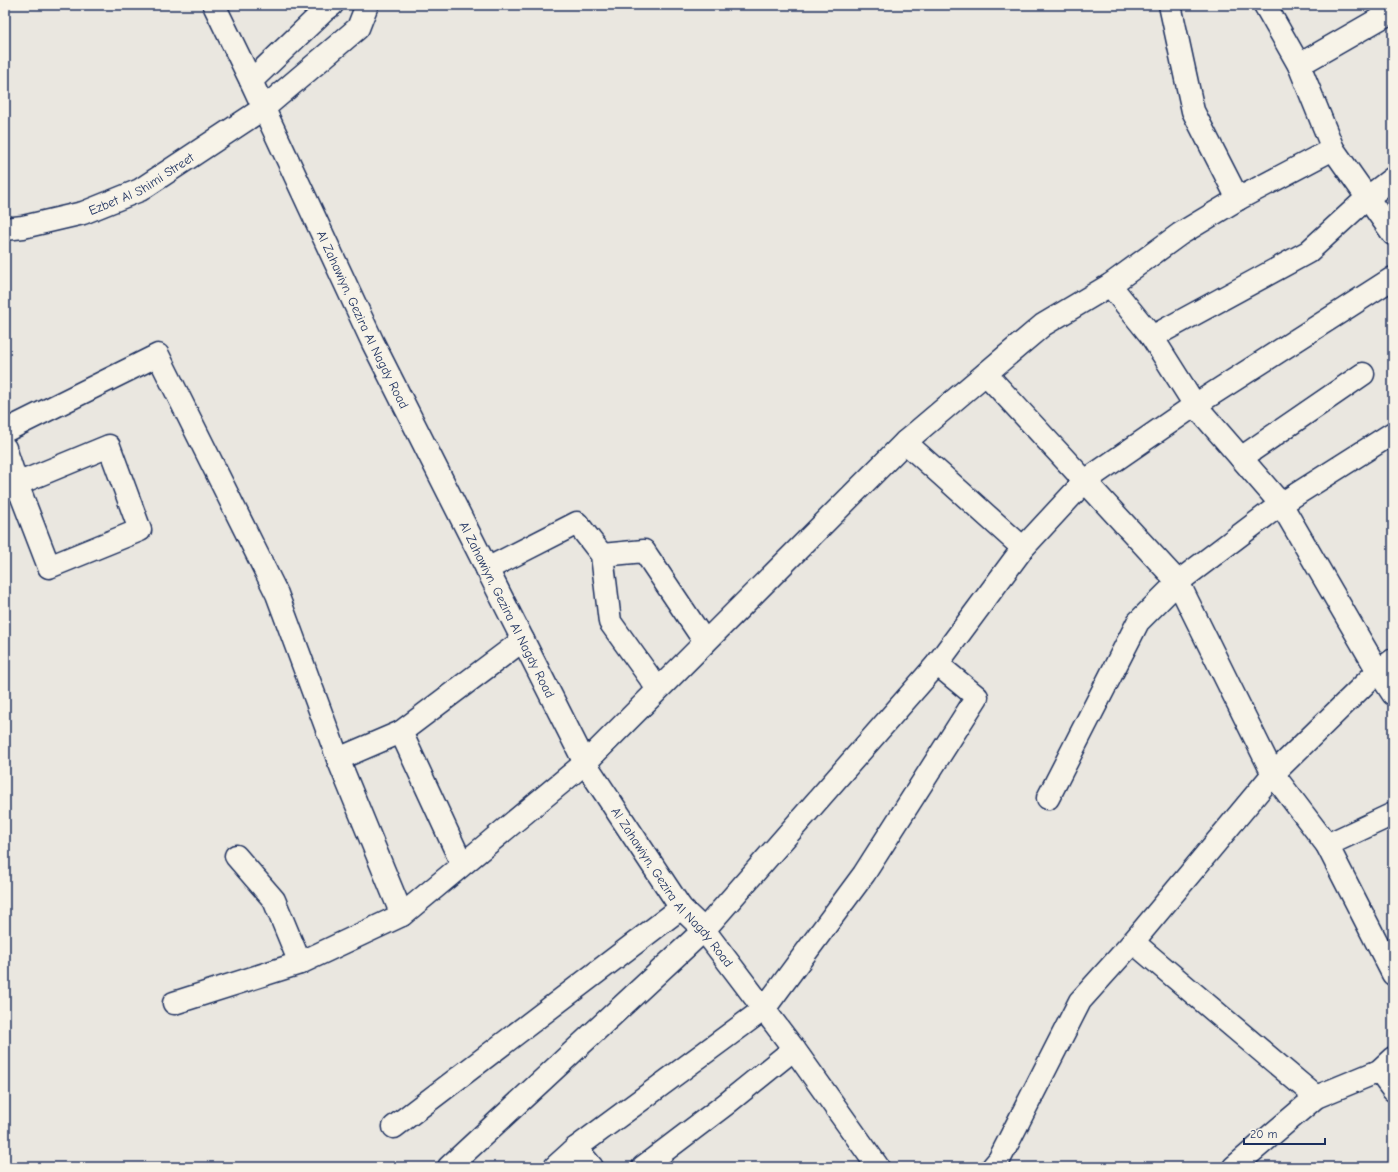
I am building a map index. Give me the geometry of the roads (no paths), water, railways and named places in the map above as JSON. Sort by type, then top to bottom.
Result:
[{"type":"street","name":"Al Zahawiyn, Gezira Al Nagdy Road","points":[[214,5],[374,343],[585,763],[681,908],[704,930],[794,1049],[878,1167]]},
{"type":"street","name":"Ezbet Al Shimi Street","points":[[5,229],[22,227],[82,212],[140,190],[264,108],[358,28],[367,5]]},
{"type":"street","points":[[1170,5],[1193,111],[1238,199]]},
{"type":"street","points":[[1265,5],[1299,64],[1333,149],[1393,234]]},
{"type":"street","points":[[251,81],[326,7]]},
{"type":"street","points":[[1299,64],[1393,11]]},
{"type":"street","points":[[174,1003],[300,963],[402,914],[585,763],[905,442],[1043,325],[1110,285],[1180,234],[1238,199],[1333,149]]},
{"type":"street","points":[[1152,337],[1308,252],[1367,198],[1393,178]]},
{"type":"street","points":[[449,1167],[704,930],[937,664],[1023,548],[1085,480],[1195,405],[1393,278]]},
{"type":"street","points":[[1110,285],[1152,337],[1195,405],[1281,504],[1385,665],[1393,694]]},
{"type":"street","points":[[5,432],[158,355],[278,594],[338,759],[402,914]]},
{"type":"street","points":[[986,374],[1178,582],[1273,774],[1326,845],[1393,974]]},
{"type":"street","points":[[1241,458],[1363,374]]},
{"type":"street","points":[[1048,798],[1138,622],[1178,582],[1281,504],[1393,433]]},
{"type":"street","points":[[905,442],[1023,548]]},
{"type":"street","points":[[5,448],[11,487],[49,567],[140,530],[109,446],[11,487]]},
{"type":"street","points":[[487,569],[577,523],[602,555],[610,622],[658,689]]},
{"type":"street","points":[[602,555],[644,551],[705,642]]},
{"type":"street","points":[[338,759],[401,732],[523,640]]},
{"type":"street","points":[[555,1167],[576,1148],[764,1009],[864,874],[977,697],[937,664]]},
{"type":"street","points":[[993,1167],[999,1160],[1080,1001],[1133,942],[1273,774],[1385,665]]},
{"type":"street","points":[[401,732],[462,864]]},
{"type":"street","points":[[1326,845],[1393,814]]},
{"type":"street","points":[[236,856],[274,900],[300,963]]},
{"type":"street","points":[[394,1127],[681,908]]},
{"type":"street","points":[[1133,942],[1316,1097]]},
{"type":"street","points":[[643,1167],[726,1104],[794,1049]]},
{"type":"street","points":[[1234,1167],[1316,1097],[1386,1064],[1393,1090]]},
{"type":"street","points":[[576,1148],[592,1167]]}]
